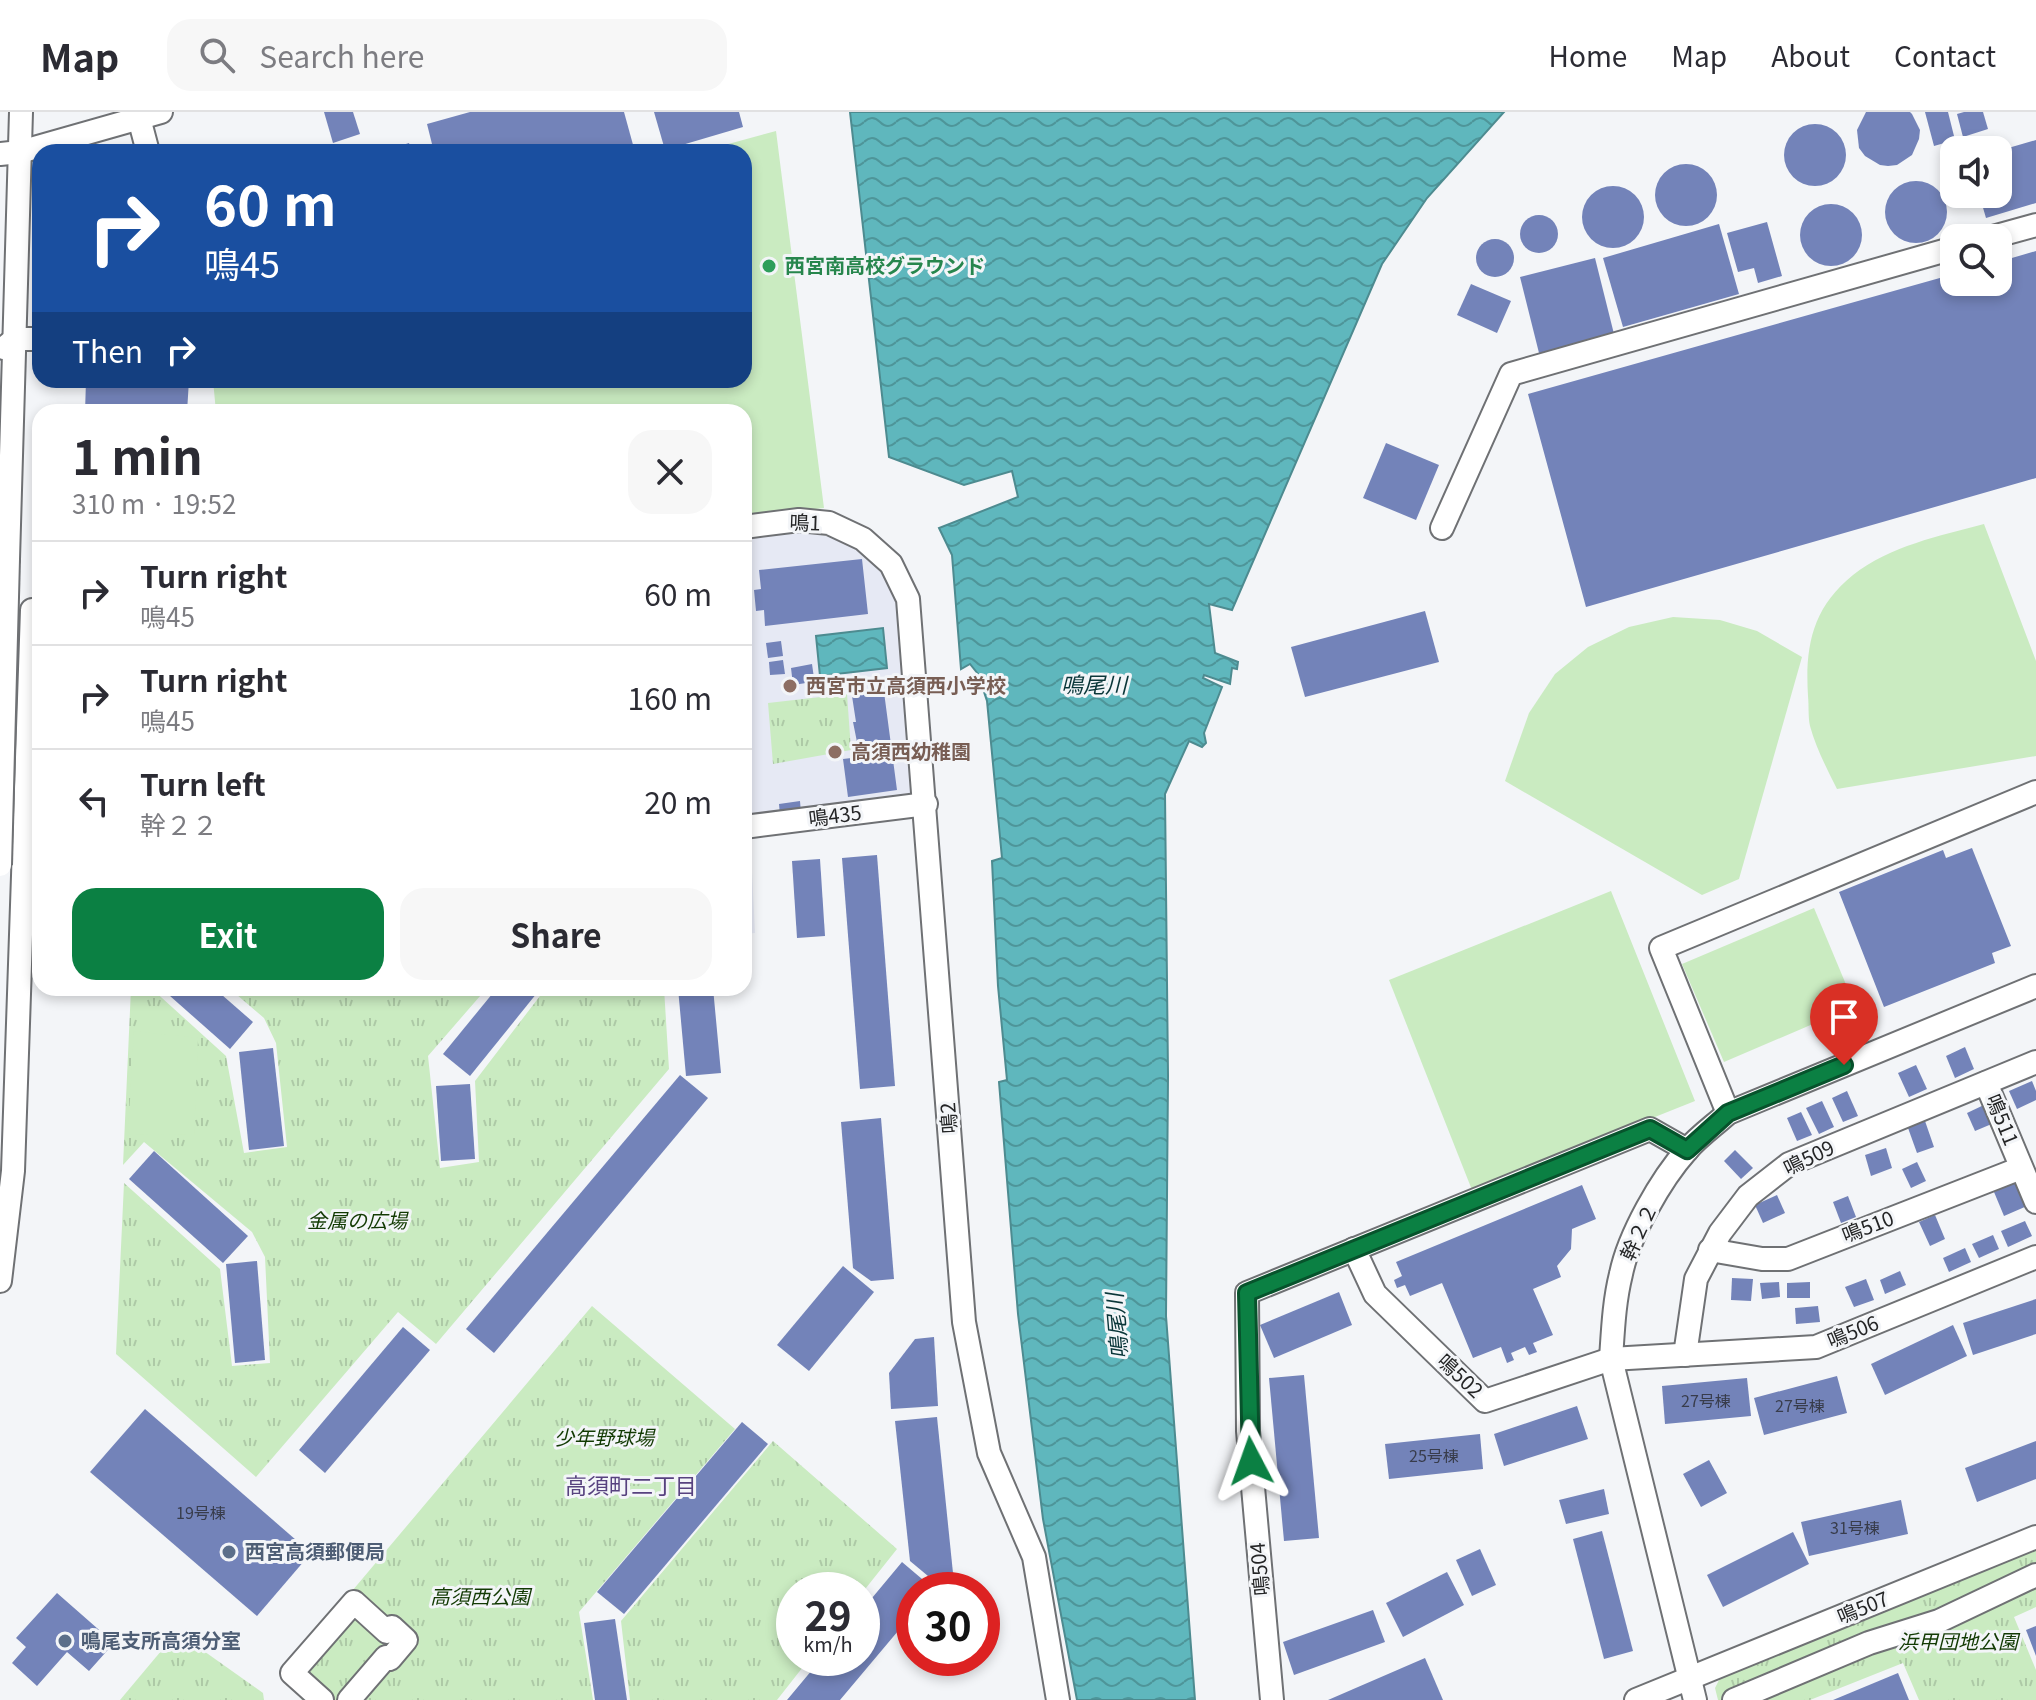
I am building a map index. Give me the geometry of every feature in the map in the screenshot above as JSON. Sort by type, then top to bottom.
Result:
[{"type":"street","points":[[0,865],[8,559],[10,153],[21,112]]},
{"type":"street","points":[[43,144],[161,112]]},
{"type":"street","points":[[139,118],[146,144]]},
{"type":"street","points":[[10,153],[32,147]]},
{"type":"street","points":[[2012,232],[2036,225]]},
{"type":"street","points":[[1442,528],[1511,374],[1940,252]]},
{"type":"street","points":[[7,345],[32,340]]},
{"type":"street","name":"鳴1","points":[[752,526],[799,520],[829,523],[863,539]]},
{"type":"street","name":"鳴2","points":[[863,539],[891,564],[908,599],[964,1322],[989,1453],[1034,1557],[1058,1700]]},
{"type":"street","points":[[0,611],[32,610]]},
{"type":"street","points":[[0,1281],[13,1171],[32,708]]},
{"type":"street","points":[[1728,1113],[1661,948],[2036,792]]},
{"type":"street","name":"鳴435","points":[[752,826],[926,804]]},
{"type":"street","name":"幹２２","points":[[1693,1689],[1611,1359],[1614,1310],[1622,1270],[1636,1233],[1656,1194],[1687,1150],[1728,1113],[2036,986]]},
{"type":"street","name":"鳴509","points":[[1685,1355],[1696,1279],[1710,1250],[1748,1196],[1789,1164],[2036,1062]]},
{"type":"street","name":"鳴511","points":[[1986,1083],[2036,1202]]},
{"type":"street","points":[[1354,1249],[1650,1129],[1687,1150]]},
{"type":"street","name":"鳴510","points":[[1710,1250],[1762,1259],[1788,1259],[2021,1168]]},
{"type":"street","name":"鳴504","points":[[1272,1700],[1248,1431],[1247,1293],[1354,1249]]},
{"type":"street","name":"鳴502","points":[[1354,1249],[1375,1294],[1485,1401],[1611,1359]]},
{"type":"street","name":"鳴506","points":[[1611,1359],[1816,1347],[2036,1257]]},
{"type":"street","name":"鳴507","points":[[1693,1689],[2036,1537]]},
{"type":"street","points":[[1734,1700],[1869,1643],[1939,1621],[2036,1575]]},
{"type":"street","points":[[322,1700],[292,1673],[354,1602],[387,1632],[392,1627],[406,1640],[390,1659],[386,1657],[349,1700]]},
{"type":"street","points":[[1636,1700],[1693,1689]]},
{"type":"shaded area","points":[[804,532],[841,539],[865,555],[887,579],[899,609],[917,792],[910,801],[752,820],[752,538]]},
{"type":"shaded area","points":[[752,872],[755,933],[752,933]]},
{"type":"green space","name":"西宮南高校グラウンド","points":[[776,131],[824,508],[752,516],[752,404],[215,404],[214,388],[752,388],[752,144],[728,144]]},
{"type":"green space","points":[[1984,524],[2036,661],[2036,756],[1837,789],[1812,734],[1809,719],[1808,661],[1820,615],[1839,588],[1883,556],[1916,543]]},
{"type":"green space","points":[[1673,617],[1720,620],[1757,631],[1802,657],[1739,879],[1702,895],[1505,781],[1529,713],[1555,674],[1588,647],[1629,627]]},
{"type":"green space","points":[[847,694],[851,750],[773,764],[768,703]]},
{"type":"green space","points":[[1611,891],[1695,1101],[1472,1190],[1389,980]]},
{"type":"green space","points":[[1814,908],[1855,1006],[1724,1062],[1682,964]]},
{"type":"green space","name":"金属の広場","points":[[131,996],[160,996],[226,1056],[244,1153],[287,1147],[276,1043],[264,1018],[238,996],[480,996],[428,1056],[440,1168],[479,1162],[475,1081],[540,996],[664,996],[669,1069],[436,1344],[398,1312],[256,1477],[116,1354],[124,1183],[220,1269],[232,1366],[270,1363],[265,1257],[252,1232],[144,1142],[123,1165]]},
{"type":"green space","points":[[134,1031],[198,1038],[194,1135],[128,1134]]},
{"type":"green space","points":[[592,1306],[735,1429],[579,1612],[593,1700],[302,1700],[283,1673]]},
{"type":"green space","points":[[773,1441],[897,1549],[879,1572],[776,1572],[776,1676],[796,1676],[777,1700],[630,1700],[621,1621]]},
{"type":"green space","name":"浜甲団地公園","points":[[2036,1549],[2036,1607],[2014,1617],[2036,1670],[2036,1700],[1919,1700],[1903,1663],[1810,1700],[1718,1700],[1715,1688],[1721,1676]]},
{"type":"green space","points":[[177,1632],[263,1693],[264,1700],[120,1700]]},
{"type":"water","name":"鳴尾川","points":[[850,112],[1504,112],[1427,198],[1382,264],[1232,610],[1209,604],[1215,653],[1238,662],[1237,669],[1232,668],[1230,684],[1204,675],[1203,678],[1222,687],[1204,733],[1206,743],[1202,747],[1189,741],[1165,794],[1168,1076],[1166,1316],[1195,1700],[1077,1700],[1043,1519],[1018,1314],[999,1082],[1007,1080],[998,986],[992,861],[1002,858],[987,701],[978,674],[970,664],[961,669],[952,555],[939,528],[1018,497],[1012,471],[964,485],[889,457]]},
{"type":"water","points":[[883,628],[887,668],[820,676],[816,636]]},
{"type":"building","points":[[324,112],[353,112],[360,134],[333,143]]},
{"type":"building","points":[[470,112],[624,112],[633,144],[432,144],[427,124]]},
{"type":"building","points":[[654,112],[739,112],[743,127],[685,144],[663,144]]},
{"type":"building","points":[[1866,112],[1910,112],[1920,130],[1912,155],[1897,165],[1888,166],[1865,156],[1859,148],[1857,130]]},
{"type":"building","points":[[1925,112],[1948,112],[1954,136],[1940,136],[1940,144],[1934,146]]},
{"type":"building","points":[[1983,112],[1988,129],[1963,136],[1957,114]]},
{"type":"building","points":[[1809,124],[1821,124],[1837,133],[1844,143],[1844,167],[1837,177],[1821,186],[1809,186],[1789,172],[1784,161],[1784,149],[1798,129]]},
{"type":"building","points":[[2036,140],[2036,203],[1986,218],[1983,208],[2012,208],[2012,147]]},
{"type":"building","points":[[1680,164],[1692,164],[1708,173],[1715,183],[1715,207],[1708,217],[1692,226],[1680,226],[1660,212],[1655,201],[1655,189],[1669,169]]},
{"type":"building","points":[[1910,181],[1922,181],[1933,186],[1940,192],[1940,208],[1947,208],[1947,218],[1945,224],[1940,224],[1940,232],[1922,243],[1910,243],[1899,238],[1885,218],[1885,206],[1890,195]]},
{"type":"building","points":[[1607,186],[1619,186],[1635,195],[1642,205],[1642,229],[1635,239],[1619,248],[1607,248],[1587,234],[1582,223],[1582,211],[1596,191]]},
{"type":"building","points":[[1825,204],[1837,204],[1853,213],[1860,223],[1860,247],[1853,257],[1837,266],[1825,266],[1805,252],[1800,241],[1800,229],[1814,209]]},
{"type":"building","points":[[1539,215],[1552,221],[1558,234],[1552,247],[1539,253],[1526,247],[1520,234],[1526,221]]},
{"type":"building","points":[[1767,222],[1782,276],[1758,283],[1754,268],[1738,272],[1727,233]]},
{"type":"building","points":[[1719,224],[1739,294],[1623,327],[1603,258]]},
{"type":"building","points":[[1495,239],[1508,245],[1514,258],[1508,271],[1495,277],[1482,271],[1476,258],[1482,245]]},
{"type":"building","points":[[2036,251],[2036,478],[1586,607],[1528,394],[1940,278],[1940,296],[2012,296],[2012,258]]},
{"type":"building","points":[[1595,258],[1614,334],[1539,353],[1520,277]]},
{"type":"building","points":[[1471,284],[1511,301],[1497,333],[1457,315]]},
{"type":"building","points":[[86,388],[188,388],[188,404],[85,404]]},
{"type":"building","points":[[1386,443],[1439,465],[1416,520],[1363,498]]},
{"type":"building","points":[[862,559],[868,614],[765,626],[764,610],[756,611],[754,590],[761,589],[759,570]]},
{"type":"building","points":[[1425,611],[1439,662],[1305,697],[1291,647]]},
{"type":"building","points":[[781,641],[783,656],[768,658],[766,643]]},
{"type":"building","points":[[783,660],[785,674],[770,675],[769,662]]},
{"type":"building","points":[[812,664],[814,678],[793,685],[791,668]]},
{"type":"building","points":[[884,692],[897,790],[848,797],[843,759],[860,757],[852,696]]},
{"type":"building","points":[[800,801],[801,813],[780,815],[779,804]]},
{"type":"building","points":[[1972,848],[2011,946],[1992,953],[1995,963],[1884,1007],[1839,892],[1943,850],[1946,858]]},
{"type":"building","points":[[877,855],[895,1086],[860,1089],[842,858]]},
{"type":"building","points":[[820,859],[825,936],[797,938],[792,861]]},
{"type":"building","points":[[170,996],[223,996],[253,1022],[230,1049]]},
{"type":"building","points":[[490,996],[535,996],[470,1076],[443,1054]]},
{"type":"building","points":[[679,996],[714,996],[721,1073],[686,1076]]},
{"type":"building","points":[[1965,1047],[1974,1069],[1955,1078],[1946,1056]]},
{"type":"building","points":[[273,1048],[284,1146],[249,1150],[239,1052]]},
{"type":"building","points":[[1916,1065],[1927,1089],[1909,1097],[1898,1073]]},
{"type":"building","points":[[680,1075],[708,1098],[494,1353],[466,1329]]},
{"type":"building","points":[[2032,1081],[2036,1100],[2017,1109],[2009,1091]]},
{"type":"building","points":[[470,1084],[475,1159],[441,1161],[436,1086]]},
{"type":"building","points":[[1847,1091],[1858,1116],[1843,1122],[1832,1098]]},
{"type":"building","points":[[1822,1101],[1834,1127],[1819,1134],[1806,1108]]},
{"type":"building","points":[[1986,1104],[1994,1123],[1975,1131],[1967,1113]]},
{"type":"building","points":[[1801,1112],[1812,1135],[1797,1141],[1787,1118]]},
{"type":"building","points":[[881,1118],[894,1279],[871,1281],[853,1268],[841,1122]]},
{"type":"building","points":[[1925,1121],[1934,1147],[1917,1153],[1908,1128]]},
{"type":"building","points":[[1886,1148],[1892,1168],[1871,1176],[1865,1155]]},
{"type":"building","points":[[1735,1150],[1753,1168],[1741,1179],[1724,1161]]},
{"type":"building","points":[[154,1151],[248,1236],[223,1263],[129,1179]]},
{"type":"building","points":[[1917,1162],[1926,1181],[1911,1188],[1902,1169]]},
{"type":"building","points":[[2016,1182],[2027,1206],[2004,1216],[1994,1192]]},
{"type":"building","points":[[1582,1185],[1596,1219],[1572,1229],[1571,1249],[1557,1266],[1561,1277],[1533,1289],[1553,1335],[1533,1343],[1537,1352],[1529,1355],[1525,1347],[1511,1353],[1514,1360],[1507,1363],[1501,1347],[1473,1358],[1442,1283],[1410,1296],[1405,1285],[1397,1288],[1394,1280],[1402,1276],[1396,1262]]},
{"type":"building","points":[[1777,1195],[1785,1213],[1763,1223],[1755,1205]]},
{"type":"building","points":[[1848,1196],[1856,1217],[1841,1223],[1833,1202]]},
{"type":"building","points":[[1935,1215],[1945,1239],[1930,1246],[1919,1222]]},
{"type":"building","points":[[2025,1221],[2032,1236],[2008,1247],[2001,1231]]},
{"type":"building","points":[[1993,1235],[1999,1249],[1979,1258],[1972,1244]]},
{"type":"building","points":[[1965,1248],[1971,1262],[1949,1272],[1943,1258]]},
{"type":"building","points":[[257,1261],[265,1360],[235,1363],[226,1264]]},
{"type":"building","points":[[843,1266],[874,1292],[809,1371],[777,1345]]},
{"type":"building","points":[[1900,1271],[1906,1285],[1885,1294],[1880,1280]]},
{"type":"building","points":[[1732,1278],[1753,1279],[1751,1301],[1731,1300]]},
{"type":"building","points":[[1866,1279],[1874,1300],[1854,1307],[1845,1287]]},
{"type":"building","points":[[1779,1282],[1780,1297],[1762,1299],[1760,1283]]},
{"type":"building","points":[[1810,1282],[1810,1298],[1787,1298],[1787,1283]]},
{"type":"building","points":[[1339,1292],[1352,1325],[1274,1358],[1260,1325]]},
{"type":"building","points":[[2036,1299],[2036,1334],[1973,1355],[1963,1323]]},
{"type":"building","points":[[1818,1306],[1820,1322],[1796,1324],[1795,1308]]},
{"type":"building","points":[[1953,1325],[1967,1356],[1885,1395],[1871,1364]]},
{"type":"building","points":[[403,1327],[430,1350],[325,1473],[299,1450]]},
{"type":"building","points":[[934,1337],[938,1406],[891,1409],[889,1373],[915,1339]]},
{"type":"building","points":[[1304,1375],[1319,1538],[1284,1541],[1269,1378]]},
{"type":"building","points":[[1837,1376],[1847,1413],[1764,1435],[1754,1398]]},
{"type":"building","points":[[1747,1378],[1751,1416],[1665,1424],[1662,1386]]},
{"type":"building","points":[[1577,1406],[1588,1439],[1504,1466],[1494,1434]]},
{"type":"building","points":[[145,1409],[311,1553],[257,1616],[90,1472]]},
{"type":"building","points":[[937,1417],[953,1572],[923,1572],[910,1561],[895,1421]]},
{"type":"building","points":[[742,1422],[768,1444],[624,1614],[597,1592]]},
{"type":"building","points":[[1480,1434],[1483,1469],[1389,1479],[1385,1444]]},
{"type":"building","points":[[2036,1441],[2036,1479],[1977,1502],[1965,1468]]},
{"type":"building","points":[[1709,1460],[1727,1493],[1701,1507],[1683,1474]]},
{"type":"building","points":[[1604,1489],[1609,1514],[1566,1524],[1559,1500]]},
{"type":"building","points":[[1901,1500],[1908,1534],[1809,1556],[1801,1522]]},
{"type":"building","points":[[1602,1531],[1633,1651],[1604,1659],[1573,1539]]},
{"type":"building","points":[[1793,1532],[1809,1564],[1723,1607],[1707,1575]]},
{"type":"building","points":[[1480,1549],[1496,1585],[1472,1596],[1456,1560]]},
{"type":"building","points":[[902,1562],[914,1572],[896,1572],[896,1633],[880,1652],[880,1588]]},
{"type":"building","points":[[1447,1572],[1464,1605],[1403,1637],[1386,1603]]},
{"type":"building","name":"鳴尾支所高須分室","points":[[57,1593],[114,1643],[89,1671],[67,1652],[37,1686],[12,1663],[26,1647],[16,1638]]},
{"type":"building","points":[[1373,1610],[1385,1642],[1294,1675],[1283,1642]]},
{"type":"building","points":[[615,1619],[627,1700],[595,1700],[584,1623]]},
{"type":"building","points":[[2036,1626],[2036,1656],[2026,1630]]},
{"type":"building","points":[[1425,1658],[1443,1700],[1328,1700]]},
{"type":"building","points":[[1898,1673],[1909,1700],[1833,1700]]},
{"type":"building","points":[[807,1676],[860,1676],[840,1700],[787,1700]]},
{"type":"place","name":"西宮南高校グラウンド","points":[[769,266]]},
{"type":"place","name":"西宮市立高須西小学校","points":[[790,686]]},
{"type":"place","name":"高須西幼稚園","points":[[835,752]]},
{"type":"place","name":"西宮高須郵便局","points":[[229,1552]]},
{"type":"place","name":"鳴尾支所高須分室","points":[[65,1641]]},
{"type":"district","name":"高須町二丁目","points":[[631,1486]]},
{"type":"route","points":[[1251,1461],[1247,1293],[1650,1129],[1687,1150],[1728,1113],[1844,1065]]},
{"type":"park label","name":"少年野球場","points":[[604,1438]]},
{"type":"park label","name":"高須西公園","points":[[480,1597]]}]
